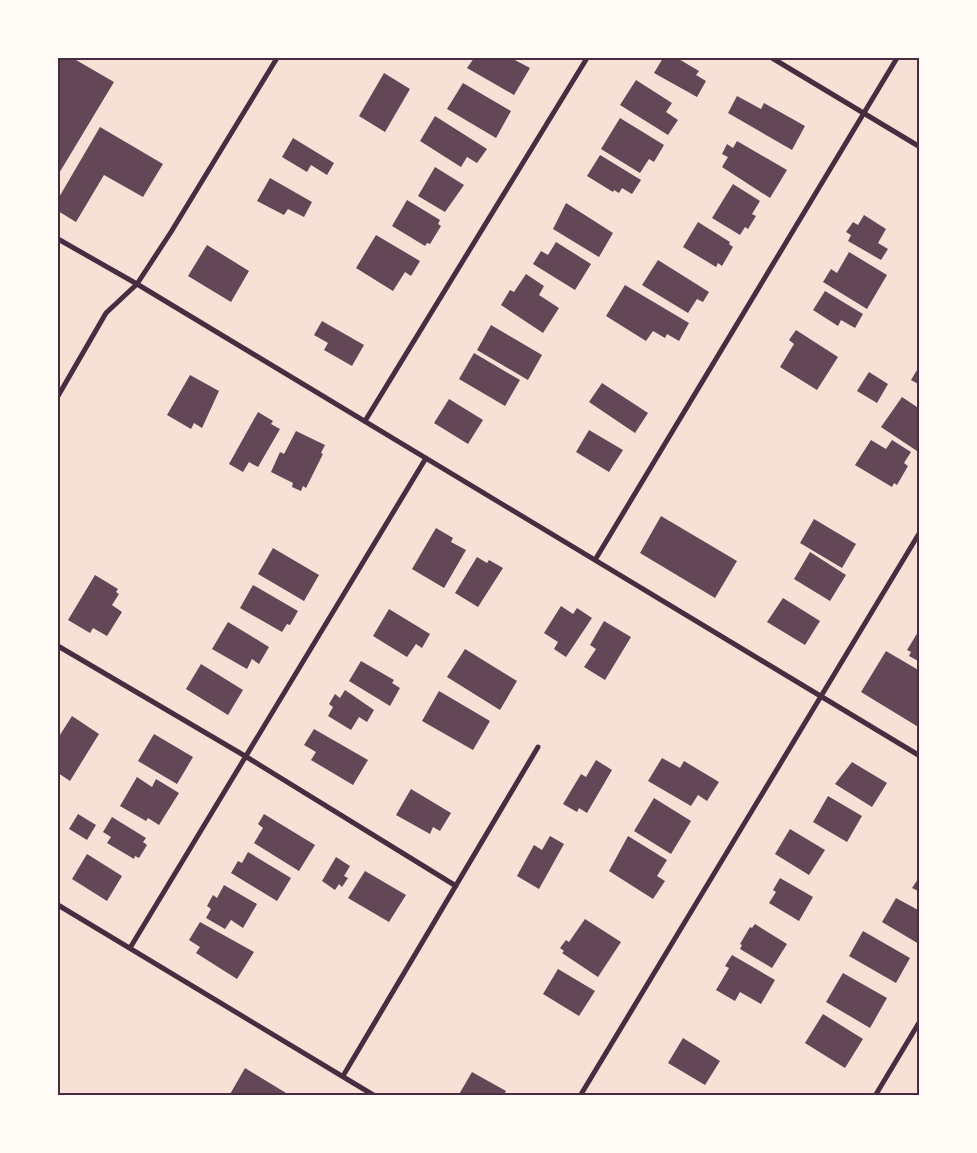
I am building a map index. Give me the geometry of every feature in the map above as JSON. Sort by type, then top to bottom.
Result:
[{"type":"street","points":[[58,396],[106,314],[136,284],[277,58]]},
{"type":"street","points":[[365,421],[587,58]]},
{"type":"street","points":[[772,58],[920,147]]},
{"type":"street","points":[[595,560],[897,58]]},
{"type":"street","points":[[58,239],[365,421],[920,756]]},
{"type":"street","points":[[130,948],[426,458]]},
{"type":"street","points":[[580,1096],[920,532]]},
{"type":"street","points":[[58,646],[246,756],[456,886]]},
{"type":"street","points":[[343,1076],[538,747]]},
{"type":"street","points":[[58,905],[375,1096]]},
{"type":"street","points":[[875,1096],[920,1021]]},
{"type":"building","points":[[58,58],[77,58],[76,60],[114,82],[58,175]]},
{"type":"building","points":[[474,58],[511,58],[530,68],[514,95],[467,68]]},
{"type":"building","points":[[663,58],[677,58],[699,71],[696,75],[706,81],[697,97],[654,73]]},
{"type":"building","points":[[384,73],[410,89],[385,132],[359,116]]},
{"type":"building","points":[[636,80],[672,103],[666,112],[678,120],[668,135],[620,105]]},
{"type":"building","points":[[463,83],[511,111],[496,138],[447,109]]},
{"type":"building","points":[[737,96],[761,109],[764,103],[805,126],[792,150],[728,113]]},
{"type":"building","points":[[435,116],[487,149],[477,163],[467,157],[461,167],[420,141]]},
{"type":"building","points":[[620,118],[664,145],[654,162],[649,159],[640,173],[601,149]]},
{"type":"building","points":[[100,127],[163,164],[143,197],[104,175],[76,222],[58,211],[58,199]]},
{"type":"building","points":[[293,138],[334,163],[327,175],[311,165],[307,172],[282,157]]},
{"type":"building","points":[[737,141],[787,170],[770,198],[722,167],[728,157],[722,154],[727,144],[733,148]]},
{"type":"building","points":[[600,155],[641,180],[632,194],[622,188],[619,193],[614,190],[613,192],[587,176]]},
{"type":"building","points":[[435,167],[464,185],[445,212],[418,196]]},
{"type":"building","points":[[270,178],[312,202],[304,217],[288,209],[284,215],[257,201]]},
{"type":"building","points":[[733,184],[760,201],[752,214],[756,216],[748,229],[745,227],[740,235],[712,218]]},
{"type":"building","points":[[407,200],[440,220],[438,224],[441,226],[430,244],[427,243],[425,246],[392,226]]},
{"type":"building","points":[[566,203],[613,233],[599,257],[553,229]]},
{"type":"building","points":[[864,215],[886,229],[878,243],[888,249],[881,260],[848,241],[851,235],[846,232],[853,222],[858,225]]},
{"type":"building","points":[[698,222],[730,242],[729,244],[733,247],[722,266],[718,263],[716,267],[683,247]]},
{"type":"building","points":[[376,235],[420,261],[411,276],[405,272],[393,291],[356,268]]},
{"type":"building","points":[[556,242],[591,264],[575,290],[533,264],[541,251],[548,255]]},
{"type":"building","points":[[207,245],[249,271],[231,302],[188,276]]},
{"type":"building","points":[[849,252],[887,275],[867,309],[823,282],[831,269],[837,273]]},
{"type":"building","points":[[658,260],[709,292],[703,302],[697,299],[688,313],[642,285]]},
{"type":"building","points":[[526,274],[544,286],[539,295],[559,308],[543,333],[501,305],[510,290],[514,292]]},
{"type":"building","points":[[625,285],[689,323],[679,341],[667,334],[665,338],[653,331],[646,341],[606,316]]},
{"type":"building","points":[[825,291],[863,314],[855,328],[841,320],[838,326],[813,310]]},
{"type":"building","points":[[322,321],[364,345],[352,366],[324,350],[328,343],[314,335]]},
{"type":"building","points":[[491,325],[542,355],[528,380],[477,350]]},
{"type":"building","points":[[796,330],[838,357],[817,390],[780,367],[794,344],[789,340]]},
{"type":"building","points":[[474,353],[520,380],[505,406],[459,379]]},
{"type":"building","points":[[920,365],[920,385],[911,380]]},
{"type":"building","points":[[869,372],[888,384],[877,403],[857,391]]},
{"type":"building","points":[[190,375],[219,391],[202,428],[194,423],[191,429],[167,415]]},
{"type":"building","points":[[602,383],[648,413],[635,433],[589,402]]},
{"type":"building","points":[[902,397],[920,409],[920,453],[881,427]]},
{"type":"building","points":[[449,399],[483,420],[468,444],[434,423]]},
{"type":"building","points":[[258,412],[273,421],[271,424],[280,429],[258,467],[249,462],[243,472],[229,464]]},
{"type":"building","points":[[589,430],[623,450],[609,472],[576,452]]},
{"type":"building","points":[[296,431],[325,445],[321,453],[323,454],[306,488],[303,486],[301,491],[292,487],[293,483],[271,472],[280,452],[284,454]]},
{"type":"building","points":[[871,440],[886,449],[892,440],[911,452],[904,463],[908,466],[897,485],[894,483],[892,487],[855,465]]},
{"type":"building","points":[[661,516],[737,561],[715,598],[640,553]]},
{"type":"building","points":[[814,519],[856,544],[842,568],[800,543]]},
{"type":"building","points":[[436,528],[453,538],[451,542],[466,550],[444,588],[412,569]]},
{"type":"building","points":[[273,548],[319,575],[304,601],[258,574]]},
{"type":"building","points":[[810,552],[846,575],[830,601],[794,579]]},
{"type":"building","points":[[477,557],[487,563],[489,560],[503,568],[478,607],[455,593]]},
{"type":"building","points":[[95,575],[118,589],[116,592],[119,594],[112,605],[122,612],[107,636],[93,628],[90,633],[68,620]]},
{"type":"building","points":[[253,585],[298,611],[290,625],[287,624],[282,632],[240,608]]},
{"type":"building","points":[[783,598],[820,621],[805,645],[767,622]]},
{"type":"building","points":[[561,606],[573,614],[577,608],[592,618],[566,657],[554,649],[558,642],[544,633]]},
{"type":"building","points":[[389,609],[430,634],[422,648],[416,644],[407,657],[373,636]]},
{"type":"building","points":[[604,621],[631,637],[605,680],[584,667],[596,649],[590,645]]},
{"type":"building","points":[[228,622],[269,647],[259,664],[252,659],[247,669],[212,649]]},
{"type":"building","points":[[918,632],[920,633],[920,662],[909,656],[911,652],[907,650]]},
{"type":"building","points":[[465,649],[517,681],[500,710],[447,677]]},
{"type":"building","points":[[886,651],[920,671],[920,728],[861,692]]},
{"type":"building","points":[[361,661],[394,680],[392,683],[400,688],[390,706],[349,681]]},
{"type":"building","points":[[201,664],[243,690],[228,715],[186,689]]},
{"type":"building","points":[[345,690],[374,710],[367,722],[359,717],[351,730],[328,716],[333,707],[329,704],[335,694],[340,698]]},
{"type":"building","points":[[439,691],[490,721],[473,750],[422,721]]},
{"type":"building","points":[[72,716],[99,734],[70,781],[58,773],[58,738]]},
{"type":"building","points":[[314,729],[368,760],[353,785],[311,760],[316,752],[304,745]]},
{"type":"building","points":[[154,734],[193,757],[177,784],[138,761]]},
{"type":"building","points":[[662,758],[680,768],[684,761],[719,782],[707,801],[698,795],[691,806],[648,781]]},
{"type":"building","points":[[596,760],[612,770],[587,813],[579,808],[577,812],[563,804],[581,774],[586,777]]},
{"type":"building","points":[[852,762],[887,783],[872,807],[835,784]]},
{"type":"building","points":[[137,777],[152,787],[156,779],[179,793],[159,825],[148,818],[146,821],[120,806]]},
{"type":"building","points":[[411,789],[451,813],[440,831],[433,827],[430,834],[396,815]]},
{"type":"building","points":[[828,796],[862,816],[847,842],[813,822]]},
{"type":"building","points":[[654,798],[691,821],[671,854],[634,831]]},
{"type":"building","points":[[78,814],[96,825],[87,840],[69,829]]},
{"type":"building","points":[[264,814],[315,845],[299,871],[254,843],[263,828],[258,824]]},
{"type":"building","points":[[112,817],[146,838],[143,842],[147,845],[139,858],[135,856],[134,859],[107,843],[111,837],[103,832]]},
{"type":"building","points":[[790,829],[825,850],[809,875],[775,854]]},
{"type":"building","points":[[550,836],[564,844],[539,889],[517,876],[534,845],[542,850]]},
{"type":"building","points":[[628,836],[667,860],[657,876],[665,881],[653,899],[609,871]]},
{"type":"building","points":[[248,852],[291,878],[277,901],[231,873],[238,861],[242,863]]},
{"type":"building","points":[[87,854],[122,876],[107,901],[72,879]]},
{"type":"building","points":[[336,857],[350,866],[344,876],[348,878],[342,887],[339,884],[335,890],[322,881]]},
{"type":"building","points":[[365,871],[406,895],[389,922],[348,898]]},
{"type":"building","points":[[920,876],[920,892],[912,888]]},
{"type":"building","points":[[780,878],[813,897],[799,921],[769,903],[776,892],[773,890]]},
{"type":"building","points":[[224,885],[257,904],[243,928],[231,920],[225,929],[206,918],[211,909],[207,906],[213,895],[217,898]]},
{"type":"building","points":[[896,898],[920,911],[919,944],[882,922]]},
{"type":"building","points":[[585,919],[621,942],[598,977],[562,953],[564,951],[560,948],[566,940],[569,942]]},
{"type":"building","points":[[200,922],[254,952],[237,979],[196,953],[200,947],[189,940]]},
{"type":"building","points":[[755,924],[787,944],[772,968],[740,949],[742,945],[740,944],[750,927],[752,928]]},
{"type":"building","points":[[863,931],[910,958],[896,983],[849,956]]},
{"type":"building","points":[[732,955],[775,980],[761,1004],[740,992],[735,1001],[716,990],[729,968],[725,966]]},
{"type":"building","points":[[558,969],[595,991],[579,1016],[543,994]]},
{"type":"building","points":[[843,973],[887,998],[870,1028],[826,1002]]},
{"type":"building","points":[[823,1014],[863,1039],[845,1068],[805,1043]]},
{"type":"building","points":[[683,1038],[720,1061],[705,1085],[668,1063]]},
{"type":"building","points":[[245,1068],[291,1096],[229,1096]]},
{"type":"building","points":[[472,1072],[506,1091],[503,1096],[458,1096]]}]
